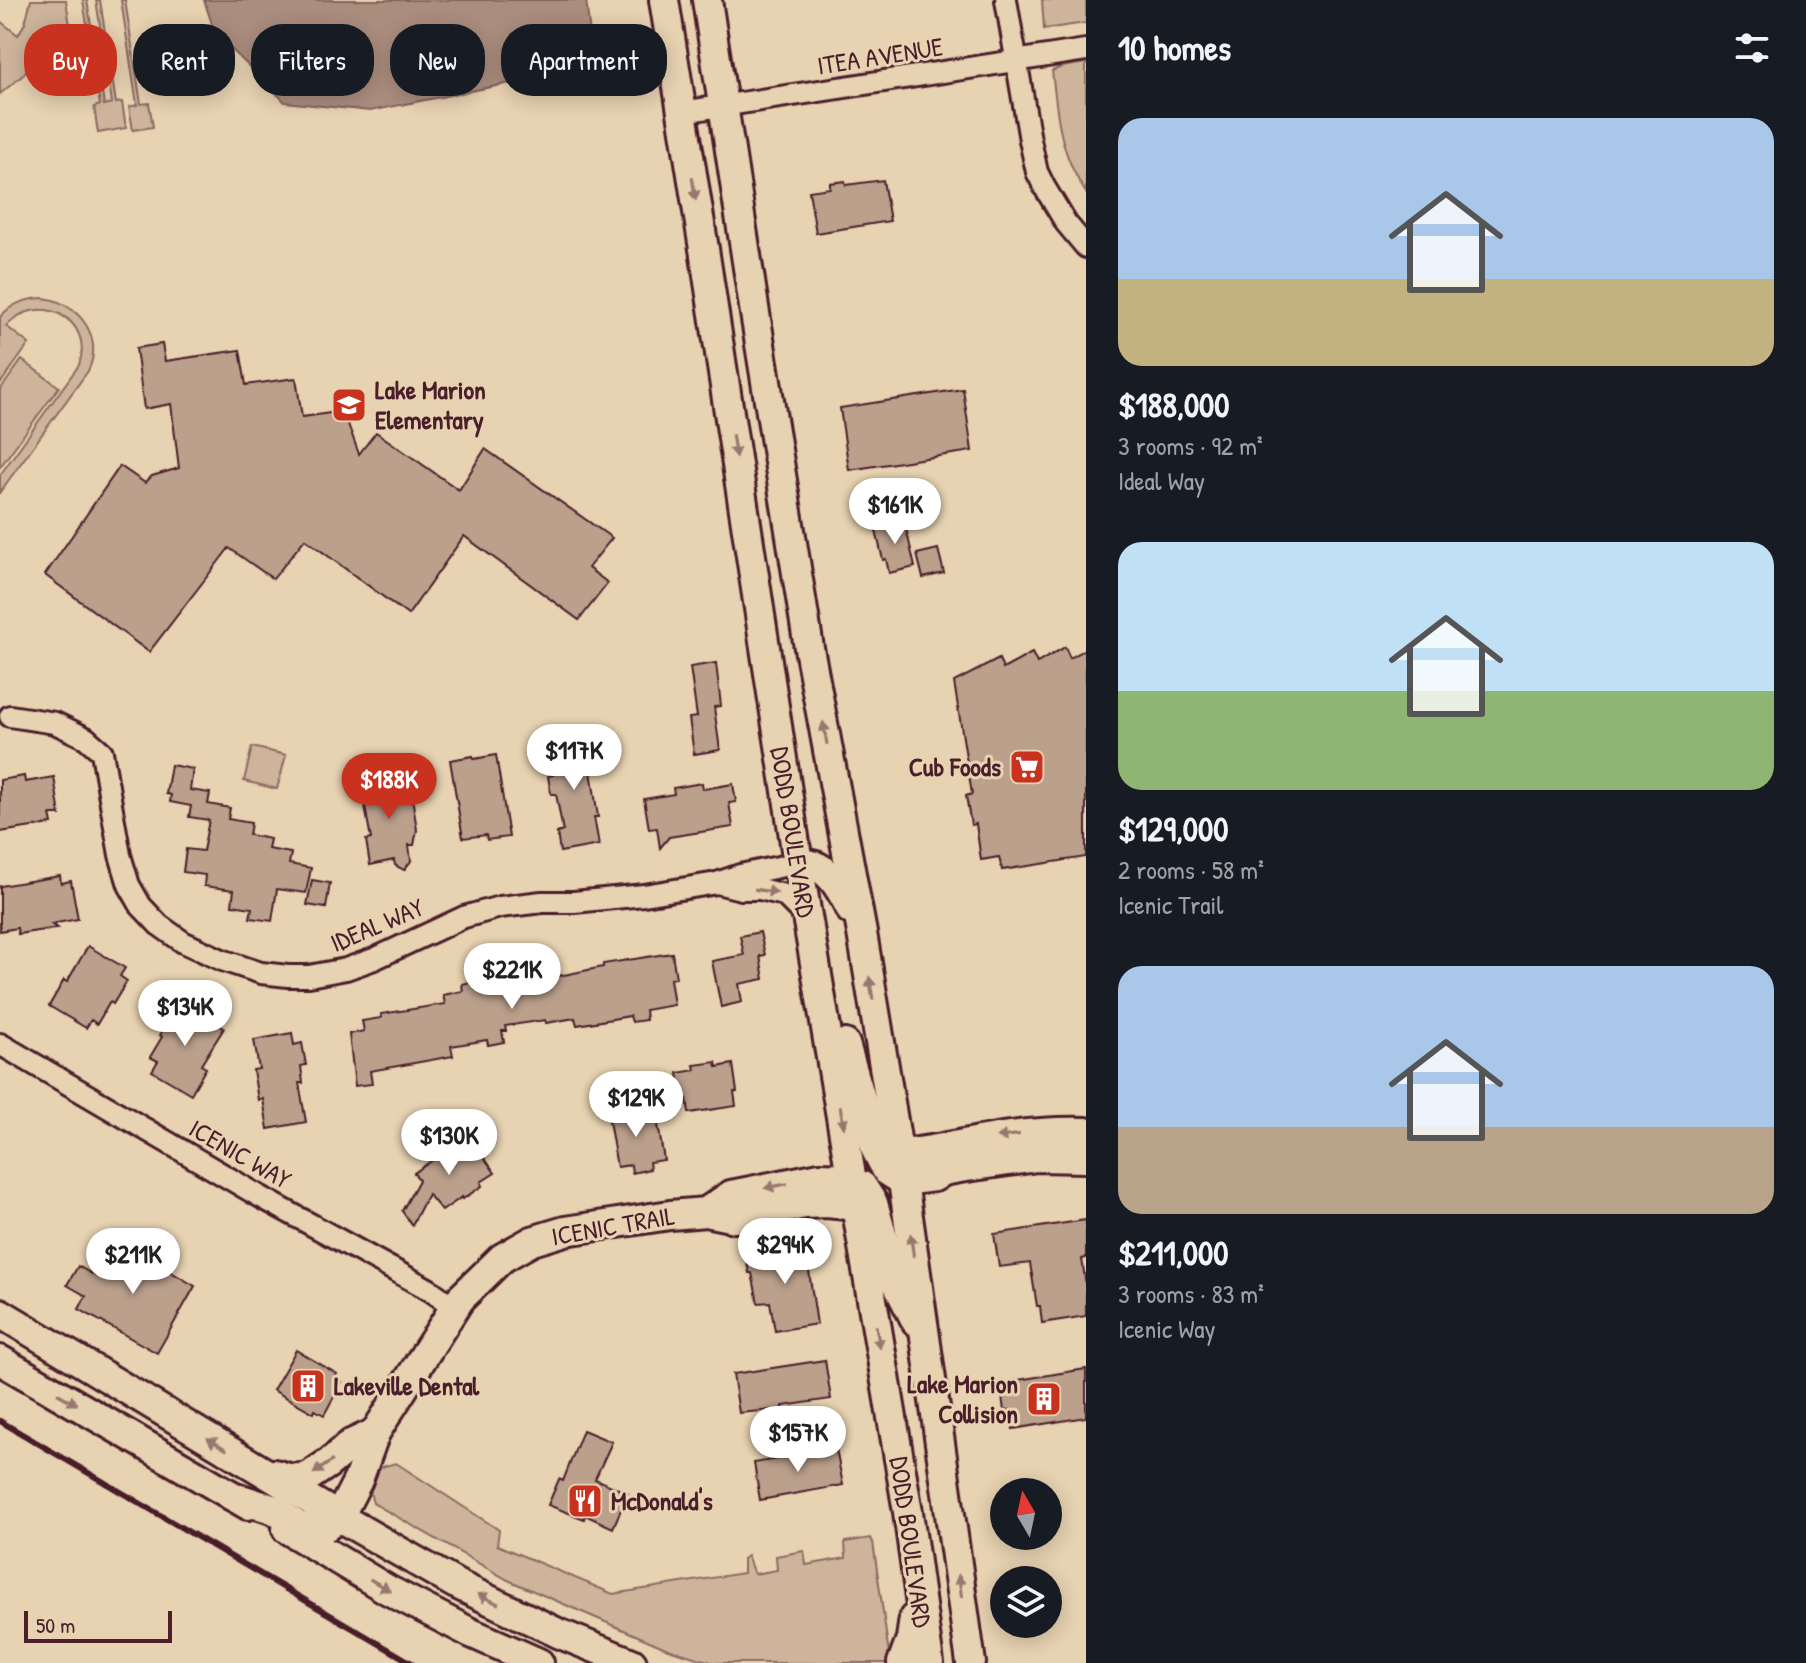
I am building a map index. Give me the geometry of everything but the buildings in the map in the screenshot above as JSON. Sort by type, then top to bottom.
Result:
[{"type":"main road","name":"DODD BOULEVARD","points":[[664,0],[806,917],[908,1512],[929,1663]]},
{"type":"main road","name":"DODD BOULEVARD","points":[[707,0],[807,633],[862,933],[900,1168],[971,1663]]},
{"type":"main road","points":[[798,863],[817,866],[830,875],[862,933]]},
{"type":"main road","points":[[820,989],[843,1038],[876,1150],[887,1171],[900,1168],[928,1152],[989,1139],[1024,1134],[1086,1132]]},
{"type":"main road","points":[[900,1168],[934,1177],[943,1171],[1037,1157],[1086,1158]]},
{"type":"main road","name":"ICENIC TRAIL","points":[[706,1212],[731,1195],[820,1177],[852,1178]]},
{"type":"main road","points":[[852,1178],[862,1186],[873,1203],[895,1280],[927,1343]]},
{"type":"main road","name":"ICENIC TRAIL","points":[[339,1517],[358,1480],[375,1433],[454,1307],[502,1258],[532,1241],[565,1231],[706,1212],[735,1218],[805,1204],[856,1206]]},
{"type":"main road","points":[[0,1313],[456,1584],[558,1633],[632,1663]]},
{"type":"main road","points":[[0,1360],[388,1590],[471,1633],[539,1663]]},
{"type":"main road","name":"ICENIC TRAIL","points":[[264,1472],[292,1479],[308,1477],[351,1444],[375,1433]]},
{"type":"main road","points":[[232,1496],[275,1510],[298,1526],[313,1529],[327,1526],[339,1517]]},
{"type":"main road","points":[[902,1663],[911,1639],[917,1585]]},
{"type":"street","points":[[1006,0],[1037,172],[1066,223],[1086,247]]},
{"type":"street","name":"ITEA AVENUE","points":[[682,112],[1086,50]]},
{"type":"street","name":"IDEAL WAY","points":[[10,716],[55,723],[86,738],[102,752],[120,855],[129,885],[141,906],[159,925],[183,942],[261,973],[309,976],[346,969],[464,917],[500,907],[615,898],[717,883],[798,863]]},
{"type":"street","name":"IDEAL WAY","points":[[717,883],[784,895],[806,917]]},
{"type":"street","name":"ICENIC WAY","points":[[0,1044],[261,1197],[430,1290],[454,1307]]},
{"type":"shaded area","points":[[31,0],[66,0],[70,24],[25,23]]},
{"type":"shaded area","points":[[83,0],[87,0],[91,24],[87,24]]},
{"type":"shaded area","points":[[96,0],[100,0],[104,24],[100,24]]},
{"type":"shaded area","points":[[121,0],[125,0],[133,52],[133,79]]},
{"type":"shaded area","points":[[204,0],[586,0],[589,24],[501,24],[501,85],[485,88],[485,24],[390,24],[390,96],[445,96],[370,111],[285,102],[279,96],[374,96],[374,24],[251,24],[251,68],[235,53],[235,24],[212,24]]},
{"type":"shaded area","points":[[1042,0],[1086,0],[1086,23],[1044,29]]},
{"type":"shaded area","points":[[0,21],[18,35],[24,25],[24,74],[0,94]]},
{"type":"shaded area","points":[[1086,63],[1086,193],[1065,149],[1052,71]]},
{"type":"shaded area","points":[[99,96],[103,96],[104,105],[112,103],[111,96],[115,96],[116,103],[122,102],[126,128],[98,133],[94,107],[100,105]]},
{"type":"shaded area","points":[[136,96],[140,96],[141,104],[149,103],[153,127],[133,130],[129,107],[137,105]]},
{"type":"shaded area","points":[[43,298],[67,306],[85,323],[93,346],[92,358],[88,371],[0,492],[0,475],[79,365],[82,349],[79,334],[72,323],[48,310],[34,310],[19,315],[6,326],[29,344],[0,384],[0,317],[20,303]]},
{"type":"shaded area","points":[[22,360],[59,387],[0,467],[0,390]]},
{"type":"shaded area","points":[[252,747],[286,755],[277,789],[244,781]]},
{"type":"shaded area","points":[[396,1463],[499,1530],[497,1545],[613,1594],[743,1573],[743,1559],[747,1556],[754,1574],[777,1570],[776,1556],[804,1551],[806,1565],[846,1558],[845,1542],[870,1538],[890,1661],[714,1663],[668,1649],[508,1580],[373,1503],[370,1492],[372,1480],[381,1467]]},
{"type":"railway","points":[[0,1421],[412,1663]]},
{"type":"place","name":"Lake Marion Elementary","points":[[349,405]]},
{"type":"place","name":"Cub Foods","points":[[1027,767]]},
{"type":"place","name":"Lakeville Dental","points":[[308,1386]]},
{"type":"place","name":"Lake Marion Collision","points":[[1044,1399]]},
{"type":"place","name":"McDonald's","points":[[585,1501]]}]
